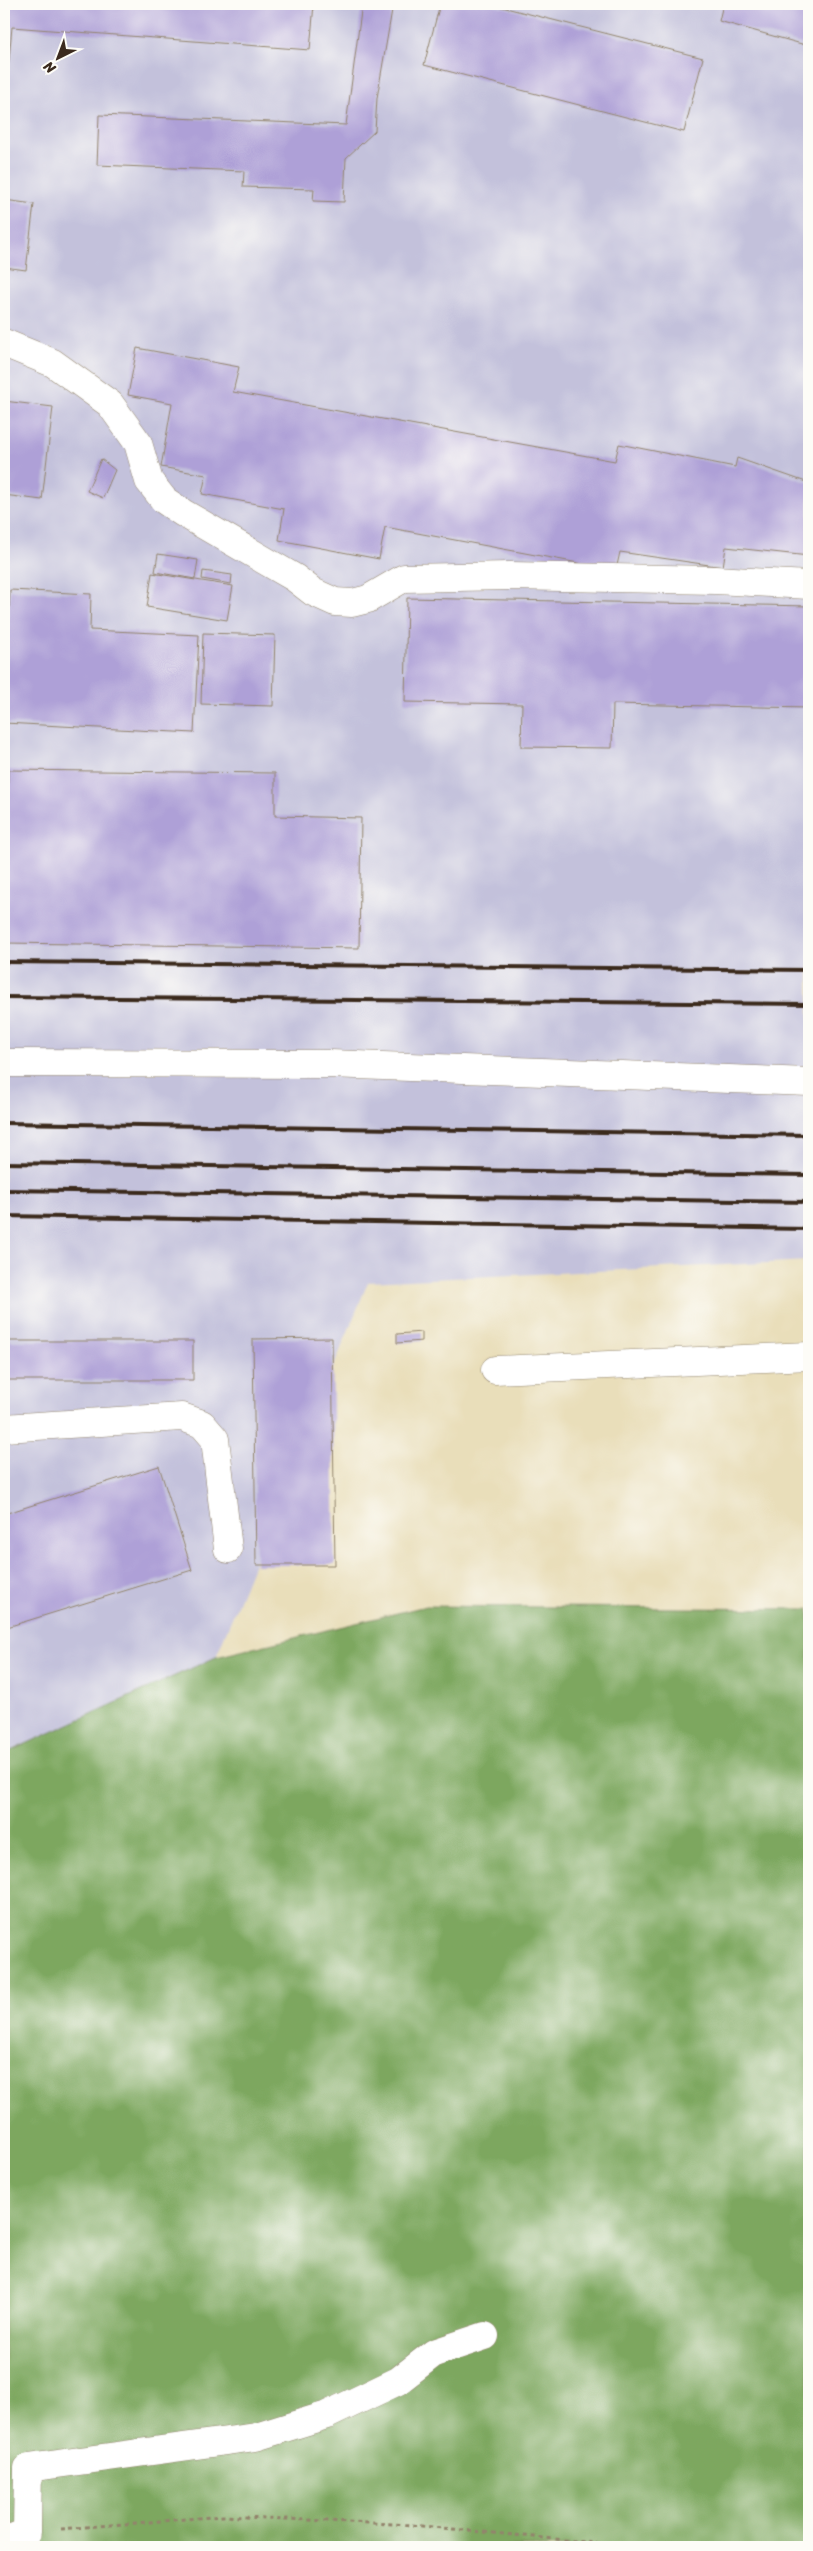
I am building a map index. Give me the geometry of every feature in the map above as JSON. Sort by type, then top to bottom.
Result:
[{"type":"street","points":[[4,343],[53,363],[110,404],[138,443],[149,481],[164,500],[294,578],[313,592],[335,602],[343,604],[368,599],[404,578],[510,576],[715,580],[809,585]]},
{"type":"street","points":[[4,1063],[330,1064],[809,1082]]},
{"type":"street","points":[[495,1370],[809,1356]]},
{"type":"street","points":[[4,1428],[182,1417],[202,1424],[216,1439],[228,1549]]},
{"type":"street","points":[[16,2537],[28,2468],[256,2438],[327,2415],[398,2381],[434,2353],[485,2336]]},
{"type":"path","points":[[16,2537],[223,2516],[412,2525],[636,2547]]},
{"type":"shaded area","points":[[4,4],[809,4],[809,1261],[368,1282],[216,1657],[4,1754]]},
{"type":"green space","points":[[426,1606],[809,1609],[809,2547],[4,2547],[4,1754],[216,1657]]},
{"type":"building","points":[[4,4],[314,4],[310,50],[12,27],[4,113]]},
{"type":"building","points":[[362,4],[393,4],[377,98],[375,131],[346,158],[344,202],[313,201],[314,189],[243,187],[244,171],[97,165],[99,115],[346,125]]},
{"type":"building","points":[[440,4],[490,4],[703,58],[684,132],[424,65]]},
{"type":"building","points":[[723,4],[809,4],[809,46],[719,21]]},
{"type":"building","points":[[4,200],[34,204],[26,270],[4,267]]},
{"type":"building","points":[[137,348],[239,367],[233,392],[615,461],[619,444],[735,467],[737,458],[809,483],[809,556],[726,547],[723,567],[620,552],[616,570],[385,527],[379,559],[279,540],[284,509],[202,494],[206,475],[161,467],[172,403],[128,395]]},
{"type":"building","points":[[4,401],[53,407],[42,500],[4,495]]},
{"type":"building","points":[[101,459],[115,470],[103,498],[87,491]]},
{"type":"building","points":[[158,554],[198,560],[195,579],[155,572]]},
{"type":"building","points":[[203,571],[232,575],[231,584],[202,579]]},
{"type":"building","points":[[152,573],[233,586],[227,620],[147,607]]},
{"type":"building","points":[[10,590],[91,594],[90,630],[199,635],[194,733],[4,723]]},
{"type":"building","points":[[407,598],[809,606],[809,708],[613,704],[612,748],[521,747],[522,704],[405,702]]},
{"type":"building","points":[[203,633],[275,635],[273,706],[201,704]]},
{"type":"building","points":[[8,770],[275,773],[275,816],[361,818],[359,948],[6,943]]},
{"type":"building","points":[[422,1332],[422,1341],[397,1343],[397,1334]]},
{"type":"building","points":[[332,1338],[335,1565],[256,1565],[253,1339]]},
{"type":"building","points":[[4,1341],[193,1341],[193,1380],[4,1380]]},
{"type":"building","points":[[159,1466],[192,1570],[4,1628],[4,1514]]},
{"type":"railway","points":[[4,962],[809,970]]},
{"type":"railway","points":[[4,997],[809,1004]]},
{"type":"railway","points":[[4,1123],[809,1135]]},
{"type":"railway","points":[[4,1163],[809,1175]]},
{"type":"railway","points":[[4,1190],[809,1202]]},
{"type":"railway","points":[[4,1216],[809,1229]]}]
